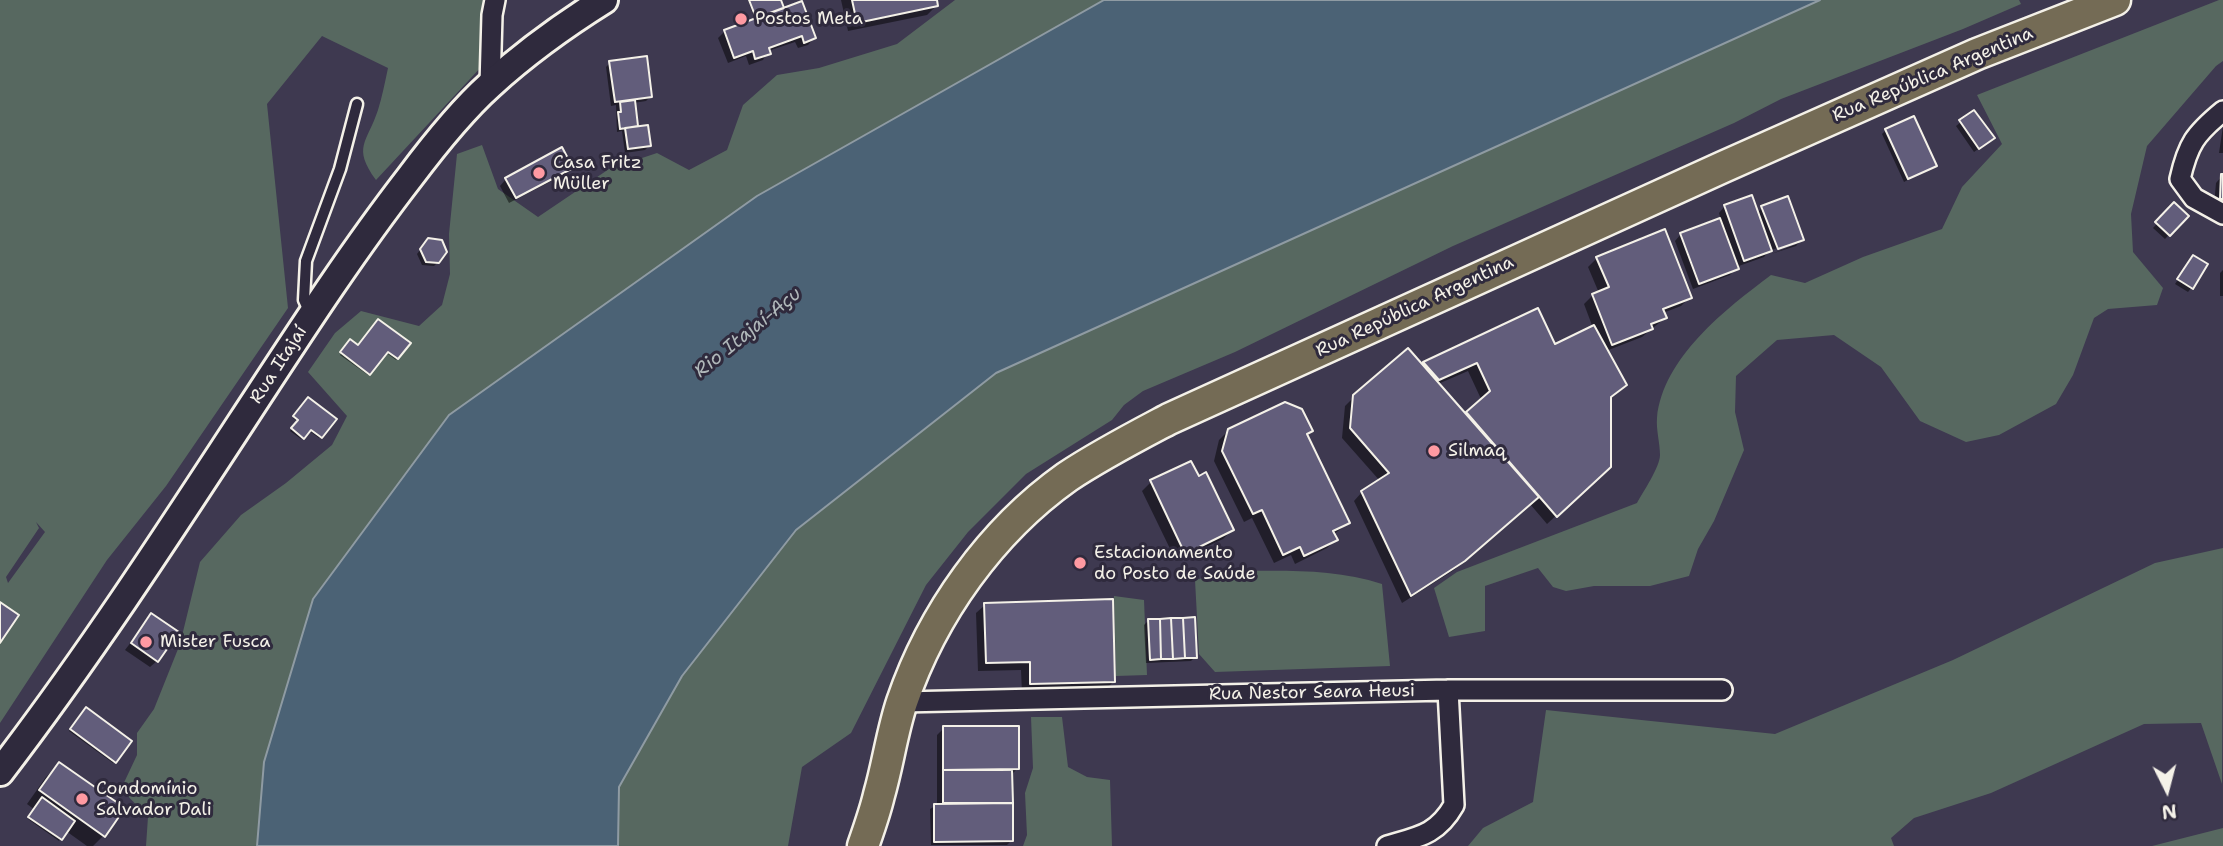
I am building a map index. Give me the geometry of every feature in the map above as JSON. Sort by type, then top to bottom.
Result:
[{"type":"main road","name":"Rua Itajaí","points":[[0,772],[110,622],[385,209],[467,107],[490,85],[569,23],[604,0]]},
{"type":"main road","name":"Rua República Argentina","points":[[863,846],[880,792],[891,738],[902,702],[919,658],[937,624],[979,562],[1025,512],[1066,478],[1178,415],[1705,174],[1977,54],[2115,0]]},
{"type":"main road","name":"Rua República Argentina","points":[[879,846],[880,792]]},
{"type":"street","points":[[490,85],[492,15],[495,0]]},
{"type":"street","points":[[2223,111],[2206,125],[2186,151],[2180,179],[2194,198],[2223,214]]},
{"type":"street","points":[[1387,846],[1427,834],[1445,821],[1454,805],[1448,690]]},
{"type":"street","name":"Rua Nestor Seara Heusi","points":[[902,702],[1448,690],[1722,690]]},
{"type":"lane","points":[[312,315],[304,300],[306,261],[340,169],[357,104]]},
{"type":"green space","points":[[0,0],[501,0],[496,51],[376,180],[363,152],[378,110],[388,68],[322,36],[267,104],[288,308],[166,486],[107,560],[0,723]],"holes":[[[36,522],[45,532],[8,583],[6,577],[39,528]]]},
{"type":"green space","points":[[955,0],[1104,0],[757,196],[264,762],[257,846],[146,846],[148,817],[121,789],[137,755],[137,733],[154,709],[180,644],[200,562],[241,515],[332,445],[347,416],[308,372],[335,333],[361,311],[419,326],[442,305],[450,274],[449,234],[457,154],[482,145],[498,189],[538,217],[609,169],[657,153],[689,170],[727,150],[743,105],[777,75],[819,68],[897,44]]},
{"type":"green space","points":[[1820,0],[2019,0],[2021,4],[1781,99],[1734,123],[1453,246],[1235,352],[1143,391],[1124,405],[1112,420],[1026,474],[968,532],[926,585],[851,733],[802,767],[788,846],[618,846],[619,787],[682,676],[796,530],[996,373]]},
{"type":"green space","points":[[2223,0],[2223,61],[2147,146],[2131,214],[2133,252],[2163,288],[2157,305],[2108,309],[2094,318],[2073,375],[2056,404],[1999,435],[1966,442],[1920,421],[1881,367],[1834,335],[1777,340],[1736,376],[1735,412],[1744,450],[1714,521],[1698,549],[1689,576],[1650,586],[1594,586],[1566,591],[1553,587],[1538,568],[1485,586],[1485,631],[1449,637],[1434,588],[1457,572],[1637,503],[1659,460],[1657,418],[1671,375],[1699,336],[1735,303],[1771,275],[1805,283],[1863,257],[1942,229],[1962,187],[2002,144],[1977,95]]},
{"type":"green space","points":[[2223,548],[2222,784],[2201,723],[2144,724],[1991,793],[1914,818],[1891,838],[1894,846],[1468,846],[1483,828],[1533,802],[1546,710],[1775,734],[1953,660],[2155,563]]},
{"type":"green space","points":[[1231,571],[1326,573],[1382,584],[1390,666],[1215,672],[1199,654],[1195,580]]},
{"type":"green space","points":[[1114,596],[1144,600],[1147,675],[1116,676]]},
{"type":"green space","points":[[1031,717],[1062,717],[1068,767],[1087,777],[1110,780],[1112,846],[1023,846],[1027,835],[1025,793],[1033,768]]},
{"type":"green space","points":[[2223,828],[2223,846],[2152,846]]},
{"type":"water","name":"Rio Itajaí-Açu","points":[[1104,0],[1820,0],[996,373],[796,530],[682,676],[619,787],[618,846],[257,846],[264,762],[313,599],[449,415],[757,196]]},
{"type":"building","points":[[749,0],[781,0],[784,8],[756,18]]},
{"type":"building","points":[[852,0],[937,0],[938,6],[857,23]]},
{"type":"building","points":[[802,1],[816,38],[804,43],[802,36],[769,48],[771,54],[755,59],[753,51],[734,58],[724,30]]},
{"type":"building","points":[[647,56],[652,97],[615,102],[609,61]]},
{"type":"building","points":[[635,100],[638,126],[620,129],[620,102]]},
{"type":"building","points":[[1974,110],[1995,138],[1979,149],[1959,120]]},
{"type":"building","points":[[1914,116],[1937,166],[1908,179],[1885,129]]},
{"type":"building","points":[[648,125],[651,146],[628,149],[625,128]]},
{"type":"building","name":"Casa Fritz Müller","points":[[562,147],[573,168],[516,198],[505,178]]},
{"type":"building","points":[[2223,174],[2223,199],[2220,199]]},
{"type":"building","points":[[1752,195],[1772,251],[1744,261],[1724,205]]},
{"type":"building","points":[[1788,196],[1804,240],[1778,249],[1761,206]]},
{"type":"building","points":[[2174,202],[2189,216],[2170,236],[2155,222]]},
{"type":"building","points":[[1720,218],[1739,269],[1699,284],[1680,233]]},
{"type":"building","points":[[1665,229],[1692,298],[1663,309],[1667,318],[1651,324],[1653,329],[1612,345],[1592,294],[1609,287],[1596,257]]},
{"type":"building","points":[[428,238],[442,240],[447,252],[439,263],[426,262],[420,249]]},
{"type":"building","points":[[2193,255],[2208,264],[2193,289],[2177,279]]},
{"type":"building","points":[[1538,308],[1555,344],[1594,325],[1627,385],[1611,397],[1611,467],[1557,517],[1466,412],[1490,391],[1477,363],[1439,380],[1423,362]]},
{"type":"building","points":[[378,319],[411,343],[398,359],[388,352],[370,375],[340,352],[350,339],[358,345]]},
{"type":"building","name":"Silmaq","points":[[1408,348],[1539,497],[1465,561],[1411,596],[1361,491],[1389,473],[1350,428],[1353,395]]},
{"type":"building","points":[[308,397],[337,419],[322,438],[311,430],[304,439],[291,428],[298,420],[293,416]]},
{"type":"building","points":[[1285,402],[1302,409],[1313,431],[1307,434],[1350,523],[1333,531],[1338,540],[1304,556],[1300,547],[1283,555],[1262,510],[1253,514],[1222,451],[1228,429]]},
{"type":"building","points":[[1191,461],[1199,476],[1206,472],[1234,530],[1185,554],[1150,480]]},
{"type":"building","points":[[1113,599],[1115,682],[1030,684],[1030,662],[986,663],[984,603]]},
{"type":"building","points":[[0,602],[19,615],[0,643]]},
{"type":"building","points":[[151,613],[179,632],[158,662],[131,643]]},
{"type":"building","points":[[1195,617],[1197,658],[1185,658],[1183,618]]},
{"type":"building","points":[[1171,618],[1173,659],[1161,659],[1160,619]]},
{"type":"building","points":[[1171,618],[1183,618],[1185,658],[1173,659]]},
{"type":"building","points":[[1148,619],[1160,619],[1161,659],[1150,660]]},
{"type":"building","points":[[86,707],[132,741],[116,763],[70,729]]},
{"type":"building","points":[[943,726],[1019,726],[1019,769],[943,770]]},
{"type":"building","name":"Condomínio Salvador Dali","points":[[59,762],[125,808],[105,837],[39,790]]},
{"type":"building","points":[[943,770],[1012,770],[1013,803],[943,803]]},
{"type":"building","points":[[42,797],[75,821],[62,840],[28,817]]},
{"type":"building","points":[[1013,803],[1013,841],[934,842],[934,804]]},
{"type":"place","name":"Postos Meta","points":[[741,19]]},
{"type":"place","name":"Casa Fritz Müller","points":[[539,173]]},
{"type":"place","name":"Silmaq","points":[[1434,451]]},
{"type":"place","name":"Estacionamento do Posto de Saúde","points":[[1080,563]]},
{"type":"place","name":"Mister Fusca","points":[[146,642]]},
{"type":"place","name":"Condomínio Salvador Dali","points":[[82,799]]}]
